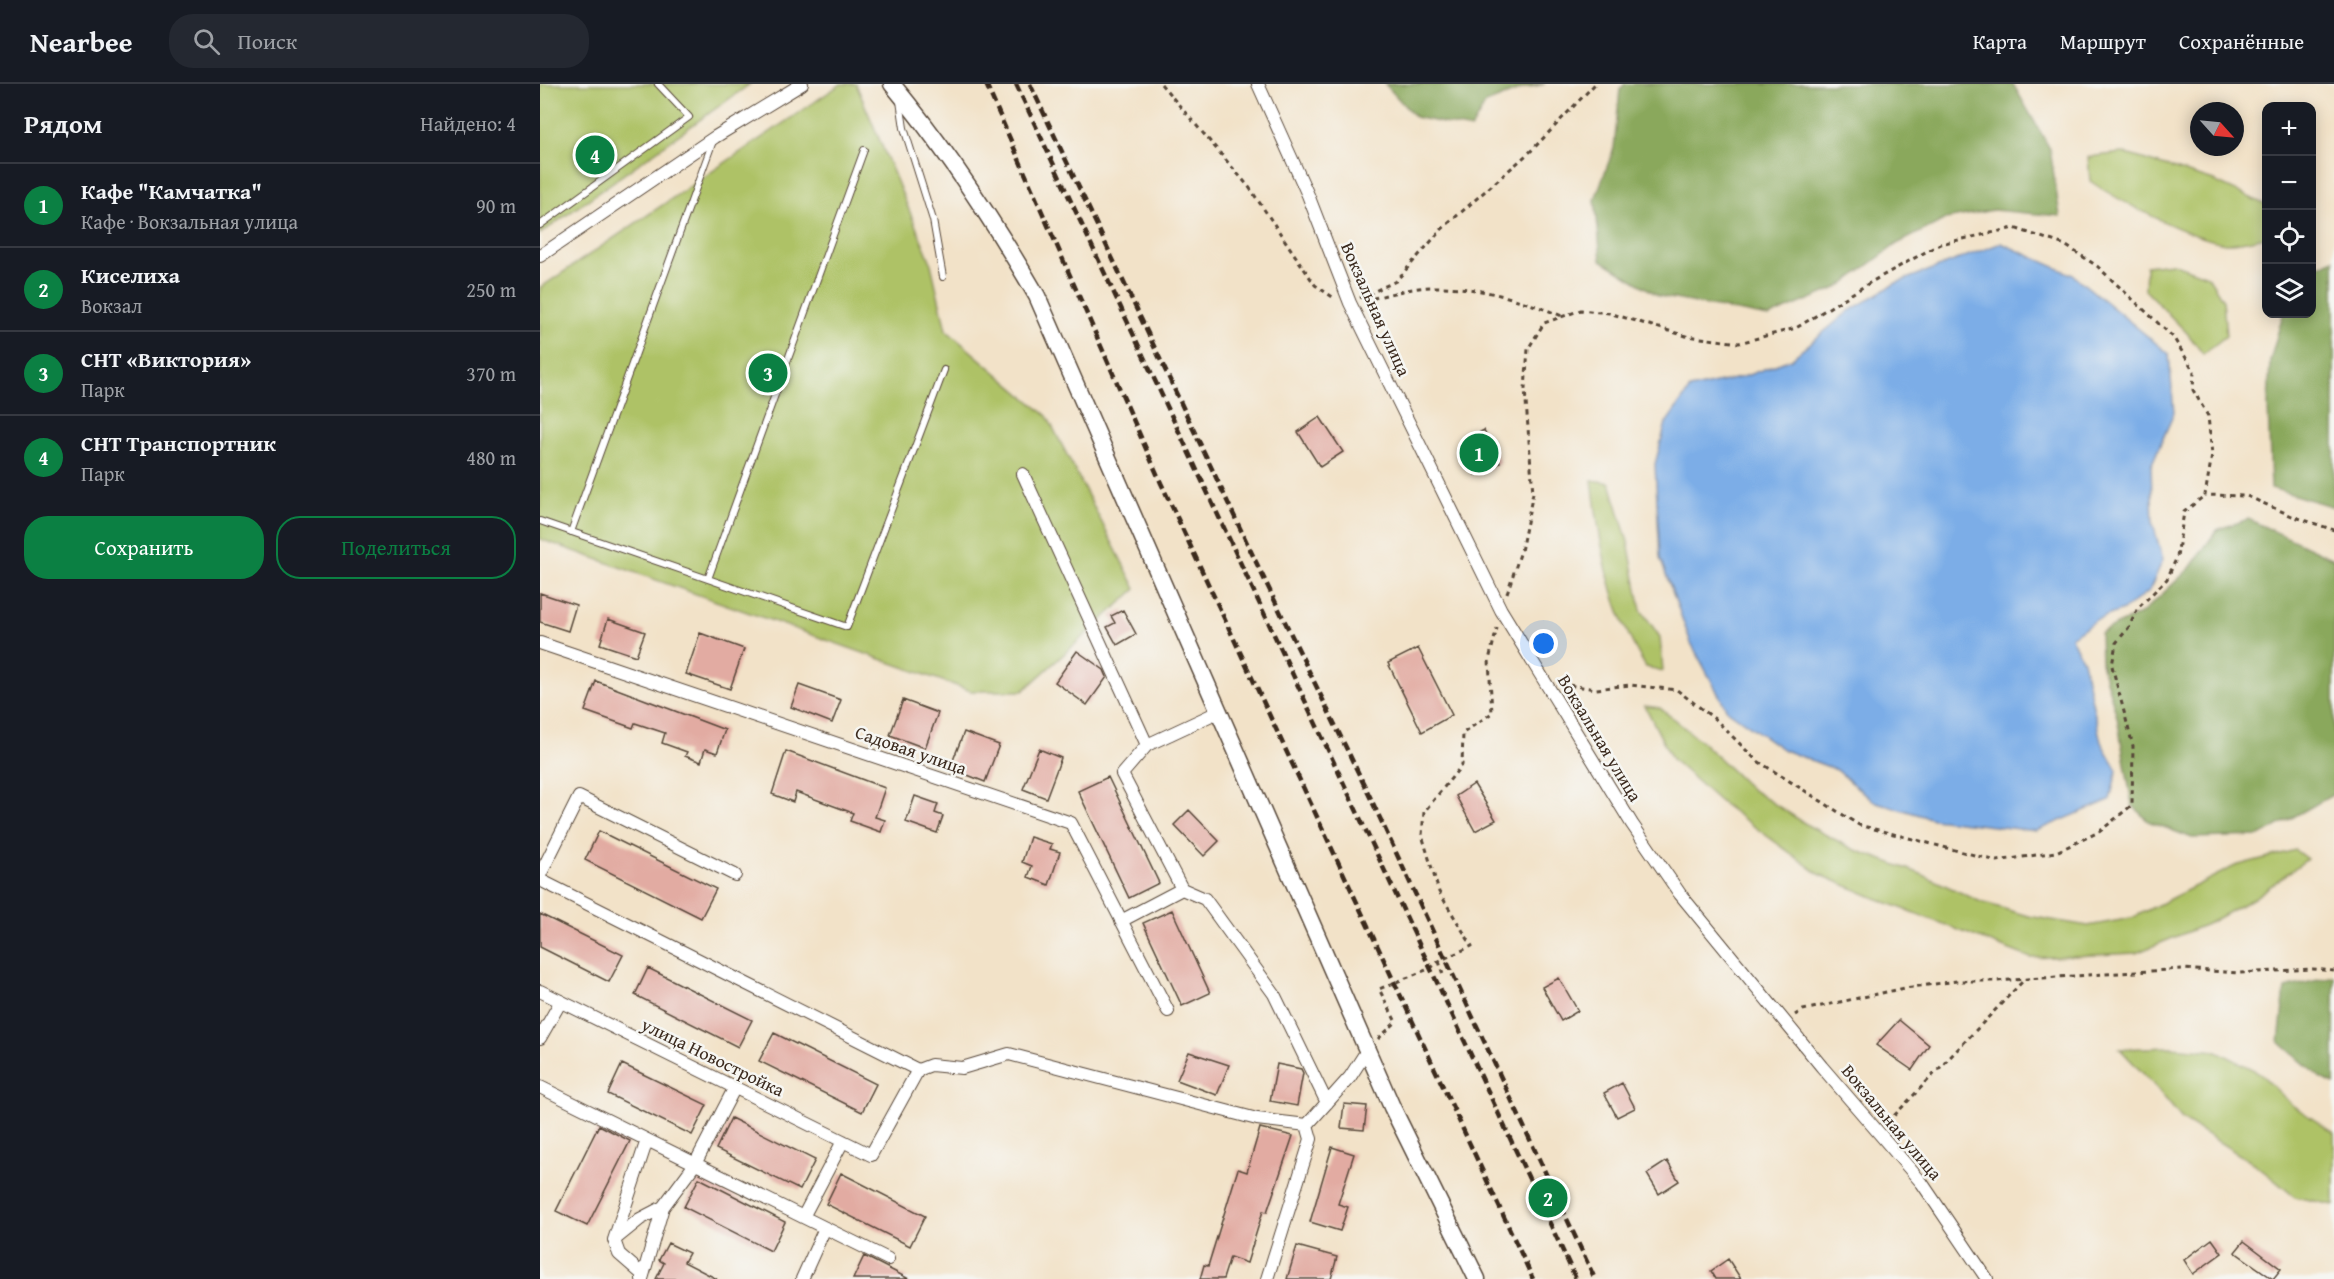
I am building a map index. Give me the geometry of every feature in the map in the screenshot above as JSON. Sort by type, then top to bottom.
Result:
[{"type":"street","points":[[540,256],[715,137],[802,84]]},
{"type":"street","name":"Вокзальная улица","points":[[1258,84],[1308,195],[1350,303],[1501,610],[1544,681],[1632,824],[1674,885],[1783,1021],[1922,1183],[1987,1279]]},
{"type":"street","points":[[896,88],[1007,244],[1037,296],[1392,1107],[1477,1279]]},
{"type":"street","points":[[1023,474],[1147,745]]},
{"type":"street","name":"Садовая улица","points":[[540,643],[1071,823],[1168,1011]]},
{"type":"street","points":[[1220,711],[1147,745],[1122,774],[1182,889],[1205,899],[1274,994],[1327,1104]]},
{"type":"street","points":[[735,875],[579,797],[540,878],[918,1070],[931,1065],[962,1068],[1009,1054],[1257,1119],[1307,1125]]},
{"type":"street","points":[[1122,921],[1182,889]]},
{"type":"street","name":"улица Новостройка","points":[[540,991],[871,1155],[918,1070]]},
{"type":"street","points":[[540,1038],[561,1001]]},
{"type":"street","points":[[1307,1125],[1350,1077],[1368,1049]]},
{"type":"street","points":[[540,1087],[888,1259]]},
{"type":"street","points":[[647,1140],[614,1240],[619,1254],[642,1276],[663,1207],[695,1164],[735,1087]]},
{"type":"street","points":[[1267,1279],[1311,1139],[1307,1125]]},
{"type":"street","points":[[803,1217],[843,1141]]},
{"type":"street","points":[[614,1240],[640,1219],[663,1207]]},
{"type":"street","points":[[802,1279],[825,1228]]},
{"type":"lane","points":[[541,222],[689,117],[658,84]]},
{"type":"lane","points":[[896,88],[904,128],[933,220],[943,277]]},
{"type":"lane","points":[[571,532],[715,137]]},
{"type":"lane","points":[[708,579],[864,150]]},
{"type":"lane","points":[[540,521],[847,627],[944,370]]},
{"type":"path","points":[[1161,84],[1249,187],[1315,285],[1329,296],[1350,303],[1430,287],[1450,288],[1502,294],[1563,316]]},
{"type":"path","points":[[1350,303],[1396,281],[1442,230],[1532,150],[1595,84]]},
{"type":"path","points":[[1368,1049],[1396,1022],[1379,989],[1431,968],[1439,961],[1472,946],[1439,892],[1422,835],[1424,812],[1462,765],[1463,733],[1492,713],[1489,660],[1501,610],[1521,551],[1533,493],[1526,389],[1528,349],[1544,323],[1581,310],[1609,313],[1686,336],[1739,343],[1796,328],[1940,244],[2014,228],[2065,245],[2097,266],[2173,337],[2194,371],[2193,390],[2208,416],[2212,456],[2205,495]]},
{"type":"path","points":[[1544,681],[1596,689],[1630,684],[1677,690],[1716,720],[1756,760],[1859,825],[1997,861],[2056,852],[2099,832],[2132,805],[2133,746],[2112,666],[2116,643],[2129,627],[2138,608],[2167,579],[2177,557],[2184,512],[2205,495],[2247,496],[2292,516],[2334,530]]},
{"type":"path","points":[[1439,961],[1443,975]]},
{"type":"path","points":[[1783,1021],[1803,1010],[1905,988],[1957,981],[2024,980],[2182,969],[2239,974],[2313,969],[2334,970]]},
{"type":"path","points":[[1878,1132],[2024,980]]},
{"type":"green space","points":[[540,84],[750,84],[540,234]]},
{"type":"green space","points":[[841,84],[856,84],[930,260],[946,330],[1047,416],[1136,589],[1023,691],[971,691],[540,539],[540,288]]},
{"type":"green space","points":[[1385,84],[1545,84],[1524,88],[1486,103],[1471,129],[1415,117]]},
{"type":"green space","points":[[1625,84],[2013,84],[2050,149],[2060,216],[1993,210],[1946,219],[1897,244],[1839,287],[1768,317],[1659,296],[1601,260],[1595,199],[1614,148],[1620,89]]},
{"type":"green space","points":[[2123,153],[2214,181],[2262,203],[2262,238],[2225,243],[2193,234],[2155,218],[2090,181],[2088,157]]},
{"type":"green space","points":[[2334,259],[2334,507],[2271,488],[2268,405],[2270,361],[2282,318],[2316,318],[2316,267]]},
{"type":"green space","points":[[2172,263],[2208,276],[2223,300],[2226,336],[2203,354],[2187,333],[2145,290],[2146,266]]},
{"type":"green space","points":[[1592,480],[1610,483],[1628,542],[1641,610],[1660,637],[1663,671],[1646,667],[1615,600],[1603,553]]},
{"type":"green space","points":[[2248,519],[2334,559],[2334,794],[2260,836],[2192,838],[2148,821],[2132,805],[2117,717],[2101,663],[2100,633],[2142,613],[2190,568],[2217,530]]},
{"type":"green space","points":[[1645,706],[1660,708],[1703,743],[1751,789],[1809,826],[1853,849],[1921,874],[1981,902],[2028,916],[2088,926],[2132,918],[2235,866],[2295,850],[2307,859],[2254,898],[2207,924],[2136,953],[2031,958],[1819,874],[1719,801],[1672,759]]},
{"type":"green space","points":[[2334,976],[2334,1084],[2321,1078],[2279,1042],[2285,988]]},
{"type":"green space","points":[[2171,1047],[2217,1051],[2260,1073],[2292,1105],[2334,1133],[2334,1205],[2295,1197],[2256,1165],[2182,1119],[2120,1049]]},
{"type":"water","points":[[2001,243],[2073,275],[2169,354],[2174,413],[2151,466],[2153,524],[2163,560],[2149,591],[2123,610],[2096,620],[2071,637],[2083,661],[2101,742],[2117,770],[2110,800],[2036,831],[1933,819],[1873,801],[1837,770],[1784,750],[1727,710],[1691,643],[1660,558],[1655,464],[1666,423],[1690,389],[1743,377],[1791,359],[1849,311],[1896,283]]},
{"type":"building","points":[[1320,417],[1343,452],[1320,467],[1298,432]]},
{"type":"building","points":[[1484,430],[1500,463],[1475,475],[1459,443]]},
{"type":"building","points":[[540,593],[576,605],[568,631],[540,622]]},
{"type":"building","points":[[1123,610],[1136,634],[1117,645],[1107,627],[1115,623],[1111,616]]},
{"type":"building","points":[[608,619],[645,632],[636,656],[600,644]]},
{"type":"building","points":[[700,633],[744,649],[730,689],[686,674]]},
{"type":"building","points":[[1418,648],[1452,715],[1422,732],[1388,663]]},
{"type":"building","points":[[1077,651],[1104,670],[1107,677],[1087,705],[1055,682]]},
{"type":"building","points":[[596,681],[725,730],[717,753],[705,749],[701,762],[685,756],[687,752],[662,743],[665,733],[635,723],[633,728],[585,711]]},
{"type":"building","points":[[799,685],[841,700],[832,723],[791,707]]},
{"type":"building","points":[[903,700],[938,713],[925,748],[890,735]]},
{"type":"building","points":[[964,732],[999,745],[985,782],[950,768]]},
{"type":"building","points":[[1039,749],[1061,758],[1046,798],[1023,789]]},
{"type":"building","points":[[786,751],[885,788],[875,817],[885,820],[881,832],[850,821],[853,813],[796,792],[793,802],[772,794]]},
{"type":"building","points":[[1108,777],[1159,883],[1129,898],[1078,791]]},
{"type":"building","points":[[1474,784],[1496,820],[1475,831],[1456,796]]},
{"type":"building","points":[[915,796],[938,804],[935,813],[943,816],[937,833],[906,822]]},
{"type":"building","points":[[1189,810],[1219,841],[1204,856],[1174,825]]},
{"type":"building","points":[[599,831],[716,889],[701,918],[585,860]]},
{"type":"building","points":[[1030,837],[1052,844],[1050,849],[1060,852],[1049,885],[1028,877],[1032,866],[1022,862]]},
{"type":"building","points":[[1172,910],[1210,993],[1182,1006],[1143,923]]},
{"type":"building","points":[[540,914],[623,955],[609,982],[540,947]]},
{"type":"building","points":[[648,968],[752,1020],[738,1047],[635,995]]},
{"type":"building","points":[[1559,978],[1578,1011],[1561,1021],[1542,987]]},
{"type":"building","points":[[1899,1020],[1929,1045],[1912,1070],[1876,1045]]},
{"type":"building","points":[[774,1033],[876,1084],[862,1112],[759,1061]]},
{"type":"building","points":[[1189,1052],[1229,1065],[1217,1095],[1177,1080]]},
{"type":"building","points":[[622,1064],[707,1105],[692,1135],[608,1094]]},
{"type":"building","points":[[1277,1064],[1301,1069],[1303,1073],[1297,1106],[1270,1101]]},
{"type":"building","points":[[1622,1083],[1635,1108],[1617,1117],[1604,1093]]},
{"type":"building","points":[[1344,1104],[1367,1106],[1364,1130],[1341,1128]]},
{"type":"building","points":[[731,1118],[815,1160],[800,1190],[716,1149]]},
{"type":"building","points":[[599,1125],[630,1141],[587,1226],[556,1211]]},
{"type":"building","points":[[1260,1128],[1293,1136],[1267,1212],[1263,1211],[1247,1263],[1230,1257],[1223,1279],[1200,1279],[1204,1265],[1208,1266],[1238,1169],[1247,1172]]},
{"type":"building","points":[[1332,1147],[1354,1154],[1338,1204],[1348,1207],[1340,1231],[1310,1222]]},
{"type":"building","points":[[1667,1161],[1679,1181],[1659,1194],[1647,1174]]},
{"type":"building","points":[[841,1173],[925,1216],[910,1246],[826,1204]]},
{"type":"building","points":[[699,1178],[785,1222],[771,1251],[684,1207]]},
{"type":"building","points":[[2212,1239],[2222,1253],[2193,1274],[2184,1260]]},
{"type":"building","points":[[2244,1241],[2281,1269],[2273,1279],[2235,1252]]},
{"type":"building","points":[[668,1243],[689,1253],[684,1262],[717,1279],[656,1279],[664,1263],[659,1260]]},
{"type":"building","points":[[1297,1246],[1337,1257],[1331,1279],[1287,1279]]},
{"type":"building","points":[[864,1256],[909,1279],[853,1279]]},
{"type":"building","points":[[1728,1259],[1741,1279],[1716,1279],[1711,1271]]},
{"type":"railway","points":[[986,84],[1161,483],[1533,1279]]},
{"type":"railway","points":[[1016,84],[1576,1279]]},
{"type":"railway","points":[[1030,84],[1371,799],[1595,1279]]},
{"type":"place","name":"СНТ Транспортник","points":[[595,155]]},
{"type":"place","name":"СНТ «Виктория»","points":[[768,373]]},
{"type":"place","name":"Кафе \"Камчатка\"","points":[[1479,453]]},
{"type":"place","name":"Киселиха","points":[[1548,1198]]}]
